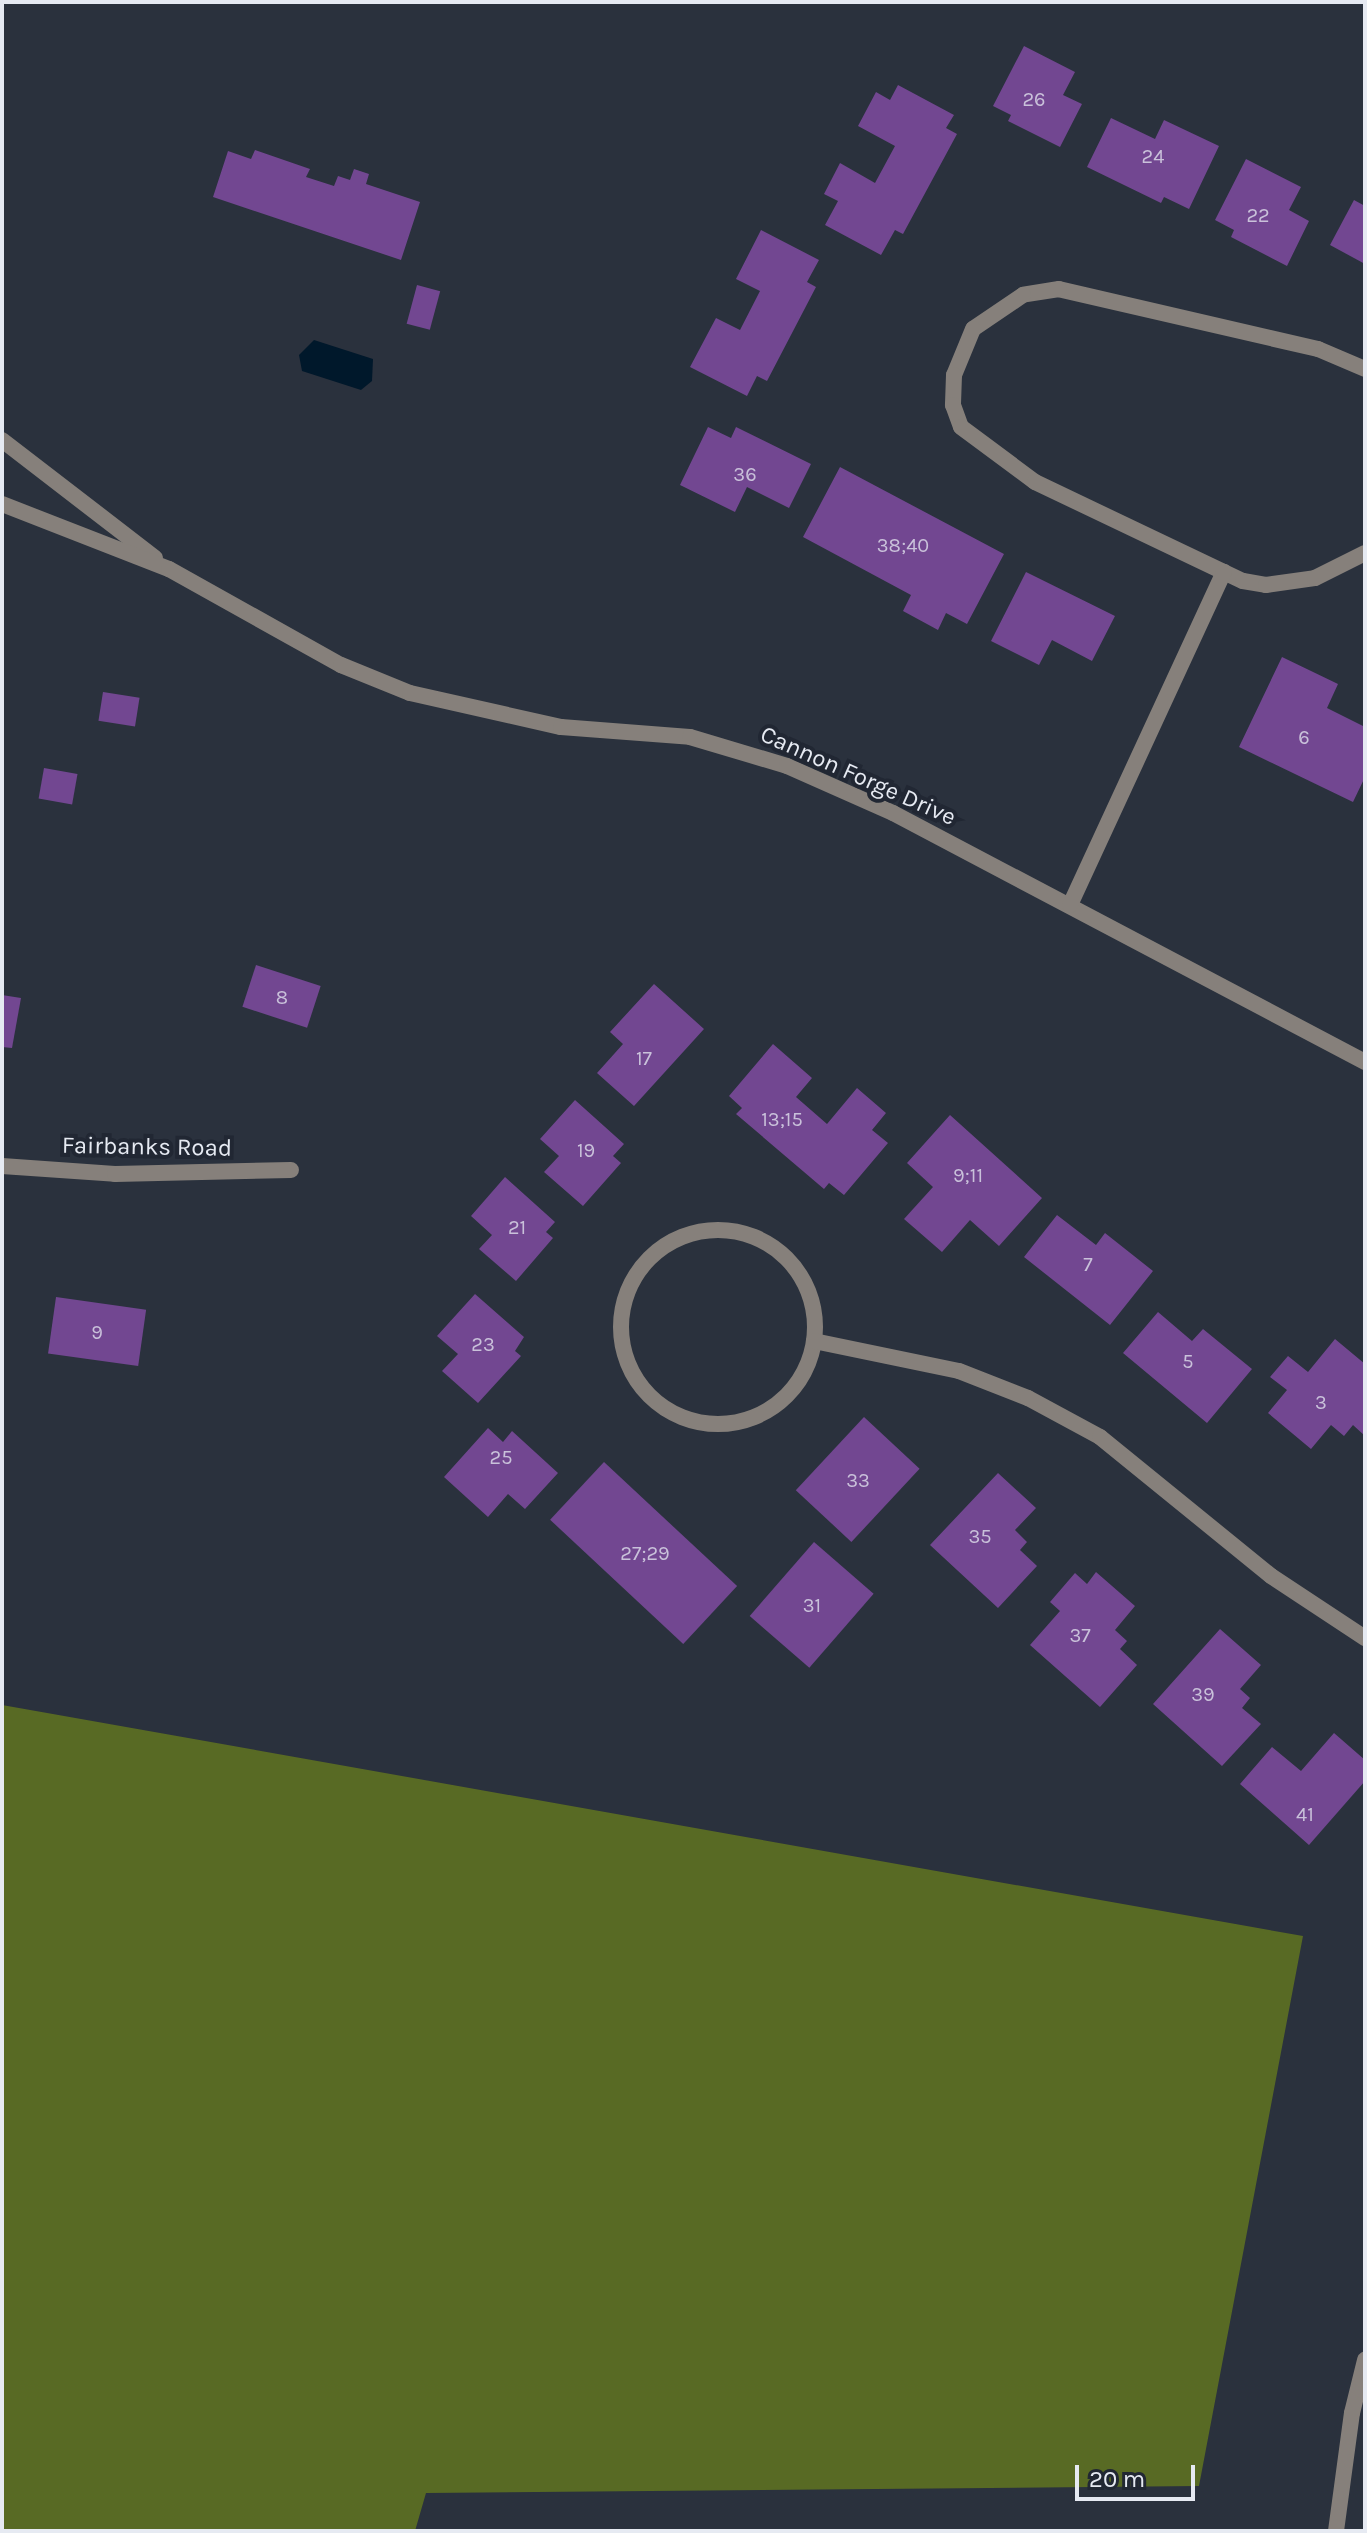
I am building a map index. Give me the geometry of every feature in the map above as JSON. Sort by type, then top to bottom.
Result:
[{"type":"street","points":[[1365,369],[1318,349],[1059,289],[1023,295],[973,329],[954,375],[953,405],[961,427],[1035,482],[1224,572],[1266,585],[1315,578],[1365,553]]},
{"type":"street","name":"Cannon Forge Drive","points":[[2,440],[169,569]]},
{"type":"street","name":"Cannon Forge Drive","points":[[2,504],[169,569],[341,665],[410,693],[561,727],[690,737],[742,750],[893,813],[1365,1062]]},
{"type":"street","points":[[1070,905],[1224,572]]},
{"type":"street","name":"Fairbanks Road","points":[[2,1166],[115,1174],[291,1170]]},
{"type":"street","points":[[704,1230],[740,1231],[783,1253],[798,1271],[810,1293],[814,1341],[795,1386],[778,1404],[756,1417],[708,1424],[661,1407],[643,1390],[629,1369],[620,1321],[635,1274],[670,1241],[704,1230]]},
{"type":"street","points":[[814,1341],[959,1371],[1028,1398],[1100,1437],[1271,1576],[1365,1638]]},
{"type":"street","points":[[1336,2531],[1352,2413],[1365,2360]]},
{"type":"green space","points":[[2,1705],[1303,1936],[1199,2486],[426,2493],[415,2531],[2,2531]]},
{"type":"water","points":[[314,340],[373,359],[372,381],[361,390],[302,371],[299,355]]},
{"type":"building","points":[[1024,46],[1075,72],[1063,95],[1082,104],[1060,147],[1008,121],[1011,115],[993,106]]},
{"type":"building","points":[[898,85],[954,115],[946,128],[957,134],[903,234],[895,230],[881,255],[825,225],[838,201],[824,194],[840,163],[875,183],[895,146],[858,126],[876,92],[890,100]]},
{"type":"building","points":[[1111,118],[1155,139],[1164,120],[1219,146],[1189,209],[1164,197],[1161,203],[1087,167]]},
{"type":"building","points":[[255,150],[310,169],[306,177],[334,186],[338,176],[350,180],[354,169],[369,174],[366,184],[420,202],[401,260],[213,197],[228,151],[251,159]]},
{"type":"building","points":[[1246,159],[1301,187],[1289,210],[1309,221],[1287,266],[1231,237],[1234,230],[1215,220]]},
{"type":"building","points":[[1354,200],[1365,206],[1365,264],[1330,245]]},
{"type":"building","points":[[761,230],[819,260],[807,282],[816,287],[767,381],[757,376],[747,396],[690,367],[716,318],[740,330],[760,291],[736,279]]},
{"type":"building","points":[[417,285],[440,291],[430,330],[407,324]]},
{"type":"building","points":[[708,427],[731,438],[736,427],[811,464],[789,508],[747,487],[735,512],[680,485]]},
{"type":"building","points":[[840,467],[1004,554],[967,624],[946,613],[938,630],[903,611],[911,595],[803,537]]},
{"type":"building","points":[[1026,572],[1115,616],[1092,661],[1052,640],[1039,665],[991,641]]},
{"type":"building","points":[[1282,657],[1338,684],[1327,708],[1365,727],[1365,777],[1353,802],[1239,747]]},
{"type":"building","points":[[103,692],[140,698],[135,726],[98,721]]},
{"type":"building","points":[[44,768],[77,774],[72,804],[39,799]]},
{"type":"building","points":[[256,965],[321,986],[307,1028],[242,1007]]},
{"type":"building","points":[[654,984],[704,1029],[634,1106],[597,1073],[623,1044],[610,1032]]},
{"type":"building","points":[[2,995],[21,998],[12,1048],[2,1047]]},
{"type":"building","points":[[773,1044],[812,1078],[796,1097],[827,1124],[857,1088],[886,1113],[872,1130],[888,1143],[844,1195],[829,1183],[824,1189],[736,1114],[742,1108],[729,1096]]},
{"type":"building","points":[[575,1100],[624,1144],[613,1156],[621,1163],[583,1206],[544,1172],[559,1156],[540,1139]]},
{"type":"building","points":[[950,1115],[1042,1198],[999,1246],[970,1220],[942,1252],[904,1219],[933,1187],[907,1163]]},
{"type":"building","points":[[505,1177],[555,1222],[546,1232],[553,1238],[516,1281],[479,1249],[492,1235],[471,1216]]},
{"type":"building","points":[[1057,1215],[1096,1245],[1105,1233],[1153,1271],[1110,1325],[1024,1257]]},
{"type":"building","points":[[475,1294],[524,1337],[515,1351],[521,1356],[478,1403],[442,1371],[458,1354],[437,1336]]},
{"type":"building","points":[[56,1297],[146,1310],[138,1366],[48,1353]]},
{"type":"building","points":[[1158,1312],[1192,1341],[1203,1329],[1252,1369],[1207,1423],[1123,1353]]},
{"type":"building","points":[[1335,1339],[1365,1364],[1365,1436],[1353,1425],[1344,1436],[1331,1425],[1311,1449],[1268,1413],[1287,1390],[1270,1377],[1288,1356],[1308,1372]]},
{"type":"building","points":[[864,1417],[920,1469],[851,1542],[796,1490]]},
{"type":"building","points":[[488,1428],[503,1442],[512,1431],[558,1473],[525,1509],[508,1494],[488,1517],[444,1477]]},
{"type":"building","points":[[604,1462],[737,1586],[683,1644],[550,1520]]},
{"type":"building","points":[[998,1473],[1036,1508],[1015,1530],[1027,1542],[1020,1550],[1037,1566],[998,1608],[930,1545]]},
{"type":"building","points":[[814,1542],[874,1594],[809,1668],[750,1616]]},
{"type":"building","points":[[1096,1572],[1135,1606],[1115,1630],[1127,1641],[1120,1649],[1137,1665],[1100,1707],[1030,1645],[1060,1611],[1050,1602],[1075,1573],[1087,1584]]},
{"type":"building","points":[[1220,1629],[1261,1665],[1240,1689],[1250,1698],[1242,1708],[1261,1724],[1222,1766],[1153,1704]]},
{"type":"building","points":[[1334,1733],[1365,1760],[1365,1781],[1309,1845],[1240,1784],[1272,1747],[1301,1771]]}]
